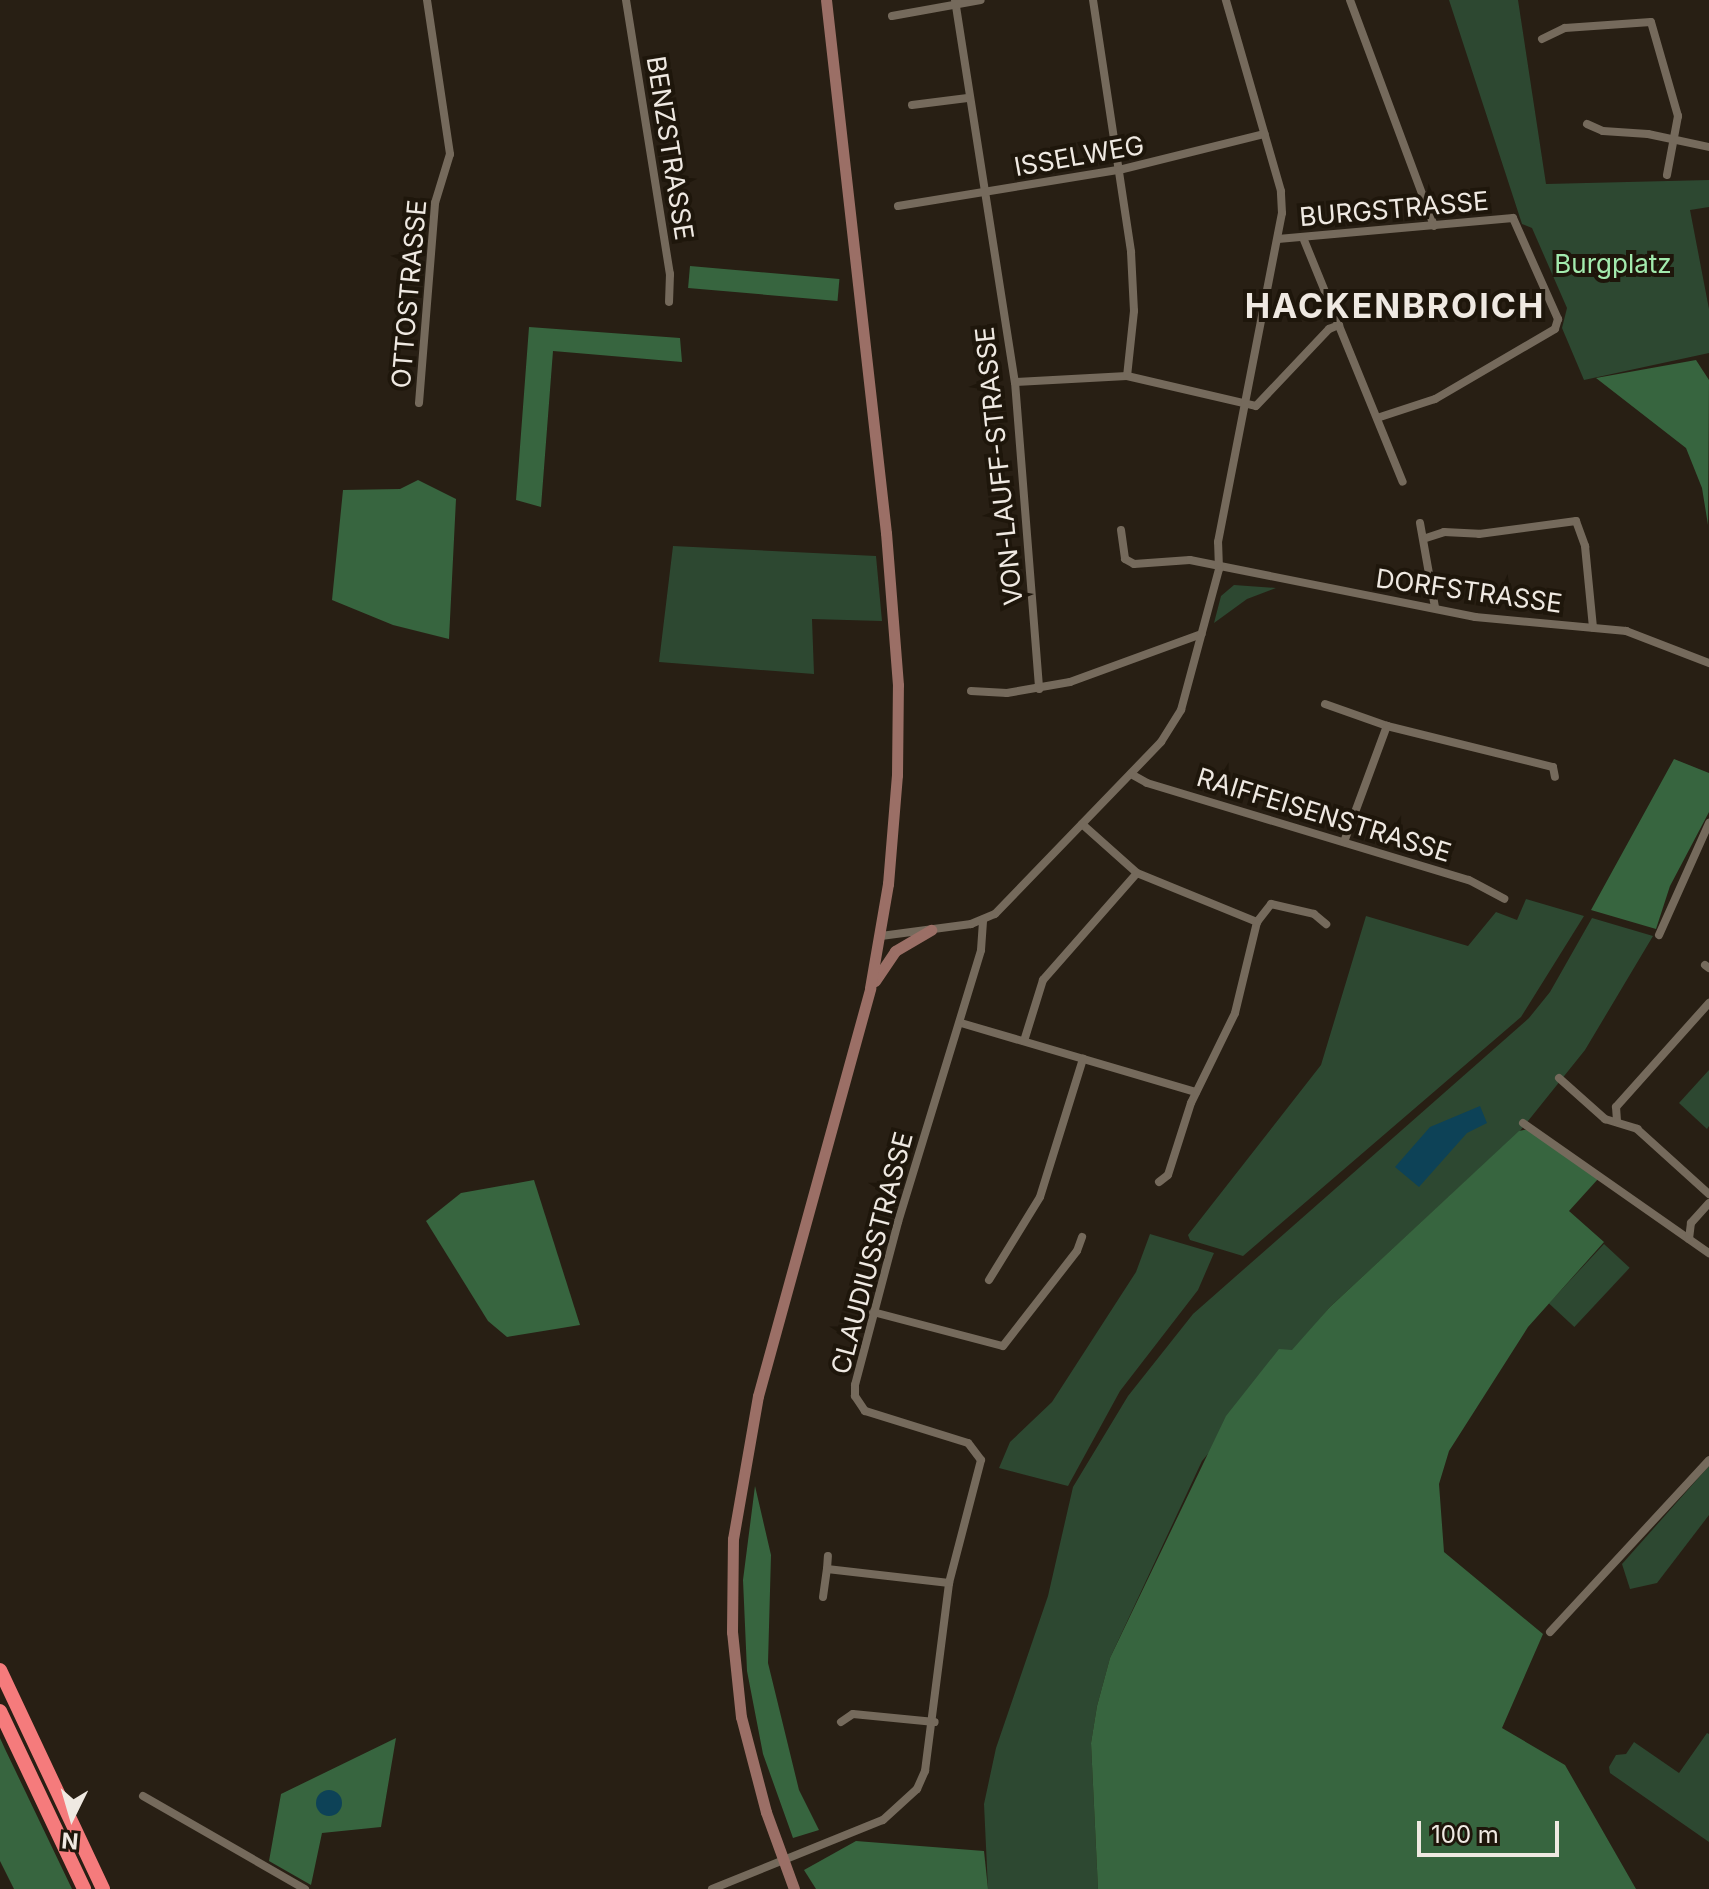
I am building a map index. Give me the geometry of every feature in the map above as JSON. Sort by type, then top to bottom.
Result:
[{"type":"highway","points":[[0,1670],[103,1889]]},
{"type":"highway","points":[[0,1711],[84,1889]]},
{"type":"main road","points":[[794,1889],[749,1754],[737,1689],[731,1607],[735,1526],[758,1396],[870,988],[881,936],[897,775],[895,638],[826,0]]},
{"type":"main road","points":[[870,988],[895,951],[931,930]]},
{"type":"street","name":"OTTOSTRASSE","points":[[419,403],[435,203],[450,154],[427,0]]},
{"type":"street","name":"BENZSTRASSE","points":[[626,0],[670,274],[669,302]]},
{"type":"street","points":[[892,16],[955,2],[981,0]]},
{"type":"street","points":[[1093,0],[1132,267],[1127,376]]},
{"type":"street","points":[[881,936],[983,921],[1131,774],[1161,742],[1181,710],[1219,569],[1218,542],[1278,239],[1282,201],[1226,0]]},
{"type":"street","points":[[1350,0],[1434,226]]},
{"type":"street","name":"VON-LAUFF-STRASSE","points":[[955,2],[1015,382],[1039,689]]},
{"type":"street","points":[[1542,39],[1562,28],[1651,22],[1676,105],[1667,175]]},
{"type":"street","points":[[912,105],[968,98]]},
{"type":"street","points":[[1587,124],[1603,131],[1674,139],[1709,147]]},
{"type":"street","name":"ISSELWEG","points":[[898,206],[1119,170],[1265,134]]},
{"type":"street","name":"BURGSTRASSE","points":[[1278,239],[1304,240],[1513,218],[1558,319],[1555,329],[1435,399],[1377,418]]},
{"type":"street","points":[[1304,240],[1403,482]]},
{"type":"street","points":[[1015,382],[1127,376],[1256,406],[1329,329],[1339,325]]},
{"type":"street","points":[[1426,538],[1444,532],[1479,534],[1576,521],[1587,559],[1593,628]]},
{"type":"street","points":[[1420,523],[1426,538],[1435,607]]},
{"type":"street","name":"DORFSTRASSE","points":[[1121,530],[1130,563],[1190,560],[1219,569],[1515,622],[1626,631],[1709,663]]},
{"type":"street","points":[[971,691],[1039,689],[1201,634]]},
{"type":"street","points":[[1325,704],[1387,726],[1553,767],[1555,777]]},
{"type":"street","points":[[1344,842],[1381,730],[1387,726]]},
{"type":"street","name":"RAIFFEISENSTRASSE","points":[[1131,774],[1469,880],[1504,899]]},
{"type":"street","points":[[1659,935],[1709,823]]},
{"type":"street","points":[[1082,824],[1137,873],[1257,922]]},
{"type":"street","points":[[1024,1041],[1043,980],[1137,873]]},
{"type":"street","points":[[1159,1182],[1168,1175],[1196,1092],[1235,1013],[1257,922],[1271,904],[1314,914],[1326,924]]},
{"type":"street","name":"CLAUDIUSSTRASSE","points":[[712,1889],[859,1831],[901,1808],[925,1771],[935,1722],[949,1583],[981,1460],[968,1443],[884,1418],[858,1404],[855,1385],[873,1312],[961,1023],[984,939],[983,921]]},
{"type":"street","points":[[1617,1121],[1616,1107],[1709,1003]]},
{"type":"street","points":[[961,1023],[1196,1092]]},
{"type":"street","points":[[989,1280],[1040,1197],[1083,1059]]},
{"type":"street","points":[[1559,1078],[1605,1119],[1637,1129],[1709,1194]]},
{"type":"street","points":[[1523,1123],[1709,1253]]},
{"type":"street","points":[[1689,1239],[1691,1223],[1709,1203]]},
{"type":"street","points":[[873,1312],[988,1346],[1003,1346],[1077,1251],[1082,1237]]},
{"type":"street","points":[[1550,1632],[1709,1460]]},
{"type":"street","points":[[823,1597],[828,1556]]},
{"type":"street","points":[[827,1569],[949,1583]]},
{"type":"street","points":[[841,1722],[853,1714],[935,1722]]},
{"type":"street","points":[[143,1796],[305,1889]]},
{"type":"green space","name":"Burgplatz","points":[[1449,0],[1518,0],[1546,184],[1709,180],[1709,207],[1690,210],[1709,309],[1709,353],[1584,380],[1562,328],[1567,308],[1532,228],[1522,224]]},
{"type":"green space","points":[[690,266],[839,279],[838,301],[688,288]]},
{"type":"green space","points":[[529,327],[680,338],[682,362],[553,351],[541,507],[516,500]]},
{"type":"green space","points":[[1696,360],[1709,380],[1708,525],[1702,488],[1686,448],[1596,378]]},
{"type":"green space","points":[[418,480],[456,499],[449,639],[393,625],[332,600],[343,490],[400,489]]},
{"type":"green space","points":[[673,546],[876,556],[882,621],[812,619],[814,674],[659,662]]},
{"type":"green space","points":[[1234,585],[1276,588],[1247,599],[1214,623],[1221,596]]},
{"type":"green space","points":[[1674,759],[1709,773],[1709,812],[1670,886],[1656,929],[1591,910]]},
{"type":"green space","points":[[1526,899],[1584,916],[1521,1017],[1243,1256],[1190,1240],[1188,1235],[1321,1065],[1366,916],[1468,946],[1496,912],[1517,920]]},
{"type":"green space","points":[[1592,918],[1653,936],[1585,1050],[1520,1131],[1330,1307],[1202,1461],[1110,1658],[1097,1706],[1091,1743],[1098,1889],[988,1889],[984,1804],[996,1748],[1048,1596],[1073,1487],[1128,1396],[1193,1314],[1529,1018],[1550,992]]},
{"type":"green space","points":[[1709,1070],[1709,1126],[1707,1129],[1679,1103]]},
{"type":"green space","points":[[1528,1129],[1598,1179],[1569,1211],[1604,1242],[1528,1327],[1449,1451],[1439,1484],[1444,1552],[1543,1634],[1502,1728],[1565,1765],[1636,1889],[1098,1889],[1091,1743],[1097,1706],[1110,1658],[1226,1416],[1279,1349],[1292,1350],[1330,1307],[1519,1131]]},
{"type":"green space","points":[[534,1180],[580,1325],[507,1337],[488,1321],[426,1221],[461,1193]]},
{"type":"green space","points":[[1150,1234],[1214,1253],[1198,1290],[1120,1391],[1068,1486],[999,1468],[1010,1442],[1052,1402],[1136,1272]]},
{"type":"green space","points":[[1604,1244],[1630,1268],[1574,1327],[1549,1303]]},
{"type":"green space","points":[[1709,1466],[1709,1515],[1657,1583],[1630,1589],[1622,1564]]},
{"type":"green space","points":[[755,1486],[771,1555],[768,1663],[799,1790],[819,1830],[793,1838],[763,1754],[747,1671],[743,1580]]},
{"type":"green space","points":[[1707,1733],[1709,1842],[1610,1773],[1609,1767],[1616,1755],[1626,1754],[1634,1742],[1679,1773]]},
{"type":"green space","points":[[0,1738],[72,1889],[14,1889],[0,1861]]},
{"type":"green space","points":[[396,1738],[381,1827],[322,1833],[311,1885],[269,1861],[281,1794]]},
{"type":"green space","points":[[856,1841],[984,1851],[988,1889],[816,1889],[804,1870]]},
{"type":"water","points":[[1480,1106],[1487,1123],[1467,1133],[1419,1187],[1395,1167],[1430,1127]]},
{"type":"water","points":[[329,1790],[338,1794],[342,1803],[338,1812],[329,1816],[320,1812],[316,1803],[320,1794]]},
{"type":"district","name":"HACKENBROICH","points":[[1395,306]]}]
